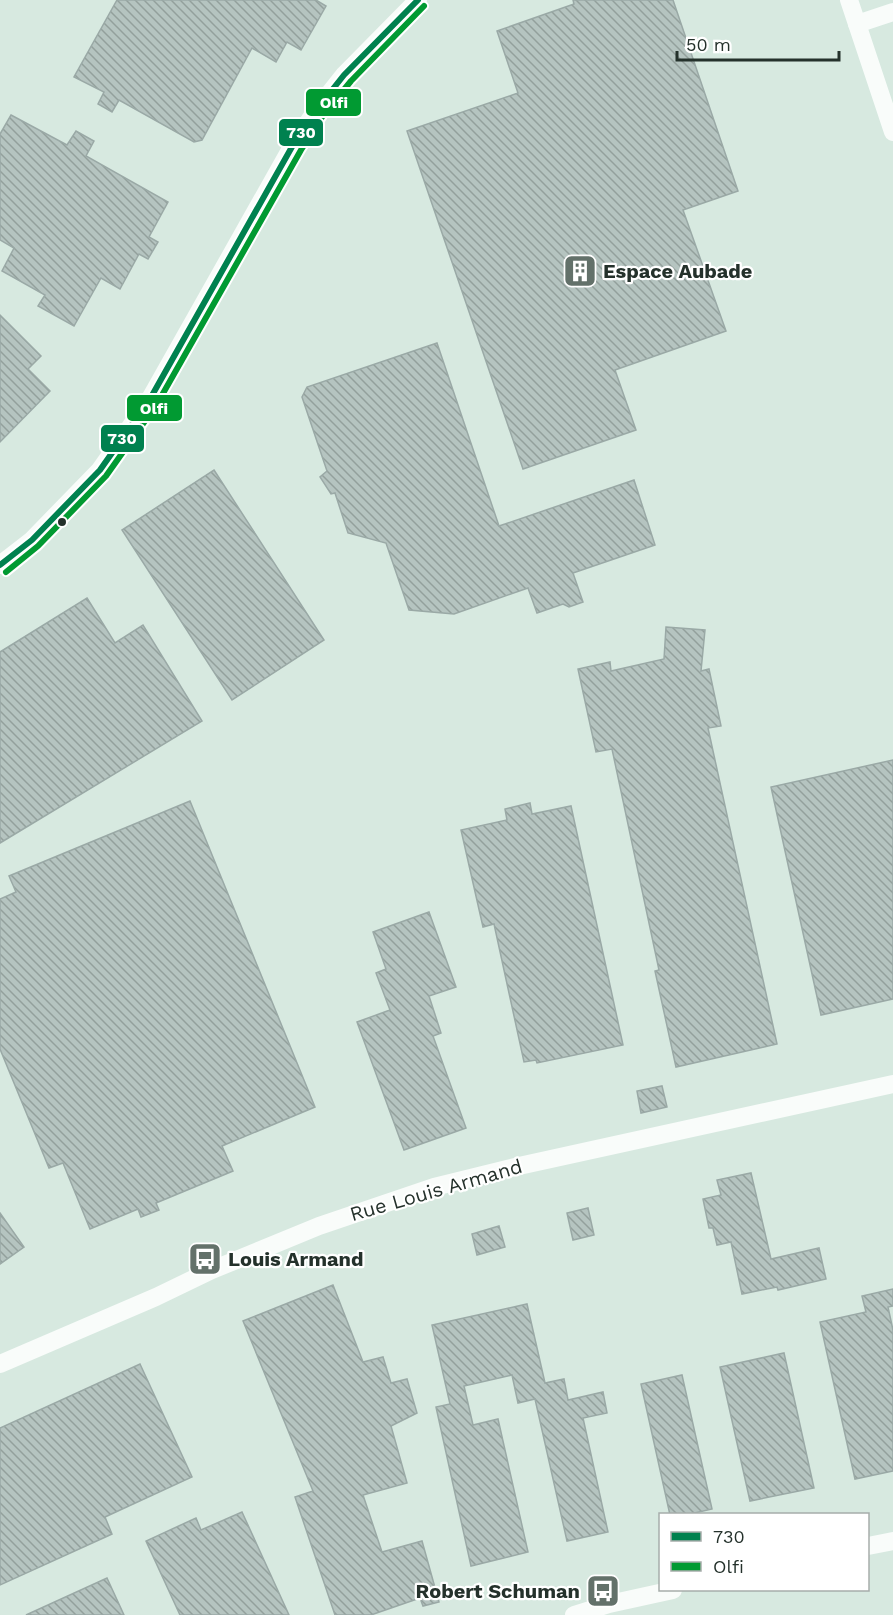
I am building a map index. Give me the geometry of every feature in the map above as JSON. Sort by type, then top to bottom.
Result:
[{"type":"street","points":[[0,565],[32,540],[100,470],[150,399],[293,145],[317,109],[344,75],[418,0]]},
{"type":"street","points":[[849,0],[893,132]]},
{"type":"street","points":[[857,24],[893,12]]},
{"type":"street","name":"Rue Louis Armand","points":[[0,1364],[156,1297],[212,1270],[319,1226],[434,1187],[530,1163],[893,1084]]},
{"type":"street","points":[[869,1546],[893,1540]]},
{"type":"street","points":[[574,1615],[609,1604],[668,1591]]},
{"type":"building","points":[[117,0],[316,0],[326,6],[301,50],[287,42],[276,62],[252,48],[202,140],[194,142],[119,100],[112,112],[98,104],[104,92],[74,77]]},
{"type":"building","name":"Espace Aubade","points":[[573,0],[673,0],[738,191],[683,210],[726,331],[615,370],[636,430],[523,469],[407,131],[518,93],[497,31],[574,4]]},
{"type":"building","points":[[11,115],[67,145],[76,131],[94,141],[86,156],[168,202],[149,237],[158,242],[148,259],[139,254],[120,289],[101,278],[74,326],[38,306],[45,295],[2,271],[14,248],[0,240],[0,134]]},
{"type":"building","points":[[0,315],[41,356],[28,369],[50,391],[0,442]]},
{"type":"building","points":[[437,343],[499,526],[634,480],[655,545],[573,573],[583,602],[569,607],[563,604],[537,613],[528,588],[454,614],[409,610],[386,543],[348,533],[335,493],[331,494],[320,477],[327,471],[302,397],[307,387]]},
{"type":"building","points":[[214,470],[324,640],[232,700],[122,530]]},
{"type":"building","points":[[87,598],[115,643],[143,625],[202,721],[0,843],[0,652]]},
{"type":"building","points":[[666,627],[705,630],[701,671],[709,669],[721,726],[708,728],[777,1044],[676,1067],[655,971],[659,970],[612,749],[596,752],[578,669],[610,662],[611,671],[664,659]]},
{"type":"building","points":[[893,760],[893,999],[821,1015],[771,787]]},
{"type":"building","points":[[190,801],[315,1107],[222,1146],[233,1171],[156,1203],[159,1210],[141,1217],[138,1209],[90,1229],[63,1163],[49,1168],[0,1049],[0,899],[16,892],[9,876]]},
{"type":"building","points":[[530,803],[532,814],[571,806],[623,1045],[537,1063],[536,1060],[524,1062],[494,924],[483,927],[461,830],[507,820],[505,809]]},
{"type":"building","points":[[429,912],[456,987],[429,996],[441,1033],[433,1036],[466,1128],[404,1150],[357,1022],[390,1010],[376,973],[386,969],[373,932]]},
{"type":"building","points":[[662,1086],[667,1107],[641,1113],[637,1091]]},
{"type":"building","points":[[751,1173],[771,1259],[819,1248],[826,1279],[778,1290],[777,1287],[742,1294],[731,1242],[717,1245],[713,1228],[709,1228],[703,1199],[721,1195],[717,1180]]},
{"type":"building","points":[[588,1208],[594,1235],[573,1240],[567,1213]]},
{"type":"building","points":[[0,1213],[24,1247],[0,1264]]},
{"type":"building","points":[[499,1226],[505,1247],[477,1255],[472,1234]]},
{"type":"building","points":[[333,1285],[363,1362],[383,1357],[391,1383],[407,1379],[417,1413],[391,1426],[407,1483],[363,1495],[382,1552],[422,1541],[439,1602],[423,1606],[420,1598],[371,1615],[335,1615],[295,1497],[313,1491],[243,1321]]},
{"type":"building","points":[[893,1289],[893,1306],[888,1307],[893,1330],[893,1471],[855,1479],[820,1322],[866,1312],[862,1296]]},
{"type":"building","points":[[527,1304],[545,1383],[564,1379],[568,1400],[603,1392],[607,1413],[583,1418],[608,1532],[567,1541],[535,1399],[518,1403],[512,1375],[464,1386],[473,1425],[498,1419],[528,1552],[471,1566],[436,1407],[450,1404],[432,1325]]},
{"type":"building","points":[[784,1353],[814,1488],[750,1501],[720,1367]]},
{"type":"building","points":[[140,1364],[192,1477],[105,1517],[112,1534],[0,1585],[0,1428]]},
{"type":"building","points":[[682,1375],[712,1509],[695,1513],[670,1513],[641,1384]]},
{"type":"building","points":[[242,1512],[289,1615],[180,1615],[146,1541],[196,1518],[201,1530]]},
{"type":"building","points":[[107,1578],[124,1615],[26,1615]]},
{"type":"transit line","name":"730","points":[[0,565],[32,540],[100,470],[150,399],[293,145],[317,109],[344,75],[418,0]]},
{"type":"transit line","name":"Olfi","points":[[6,572],[38,546],[106,476],[157,404],[301,150],[324,114],[351,81],[424,6]]},
{"type":"place","name":"Espace Aubade","points":[[580,271]]},
{"type":"place","name":"Louis Armand","points":[[205,1259]]},
{"type":"place","name":"Robert Schuman","points":[[603,1591]]}]
